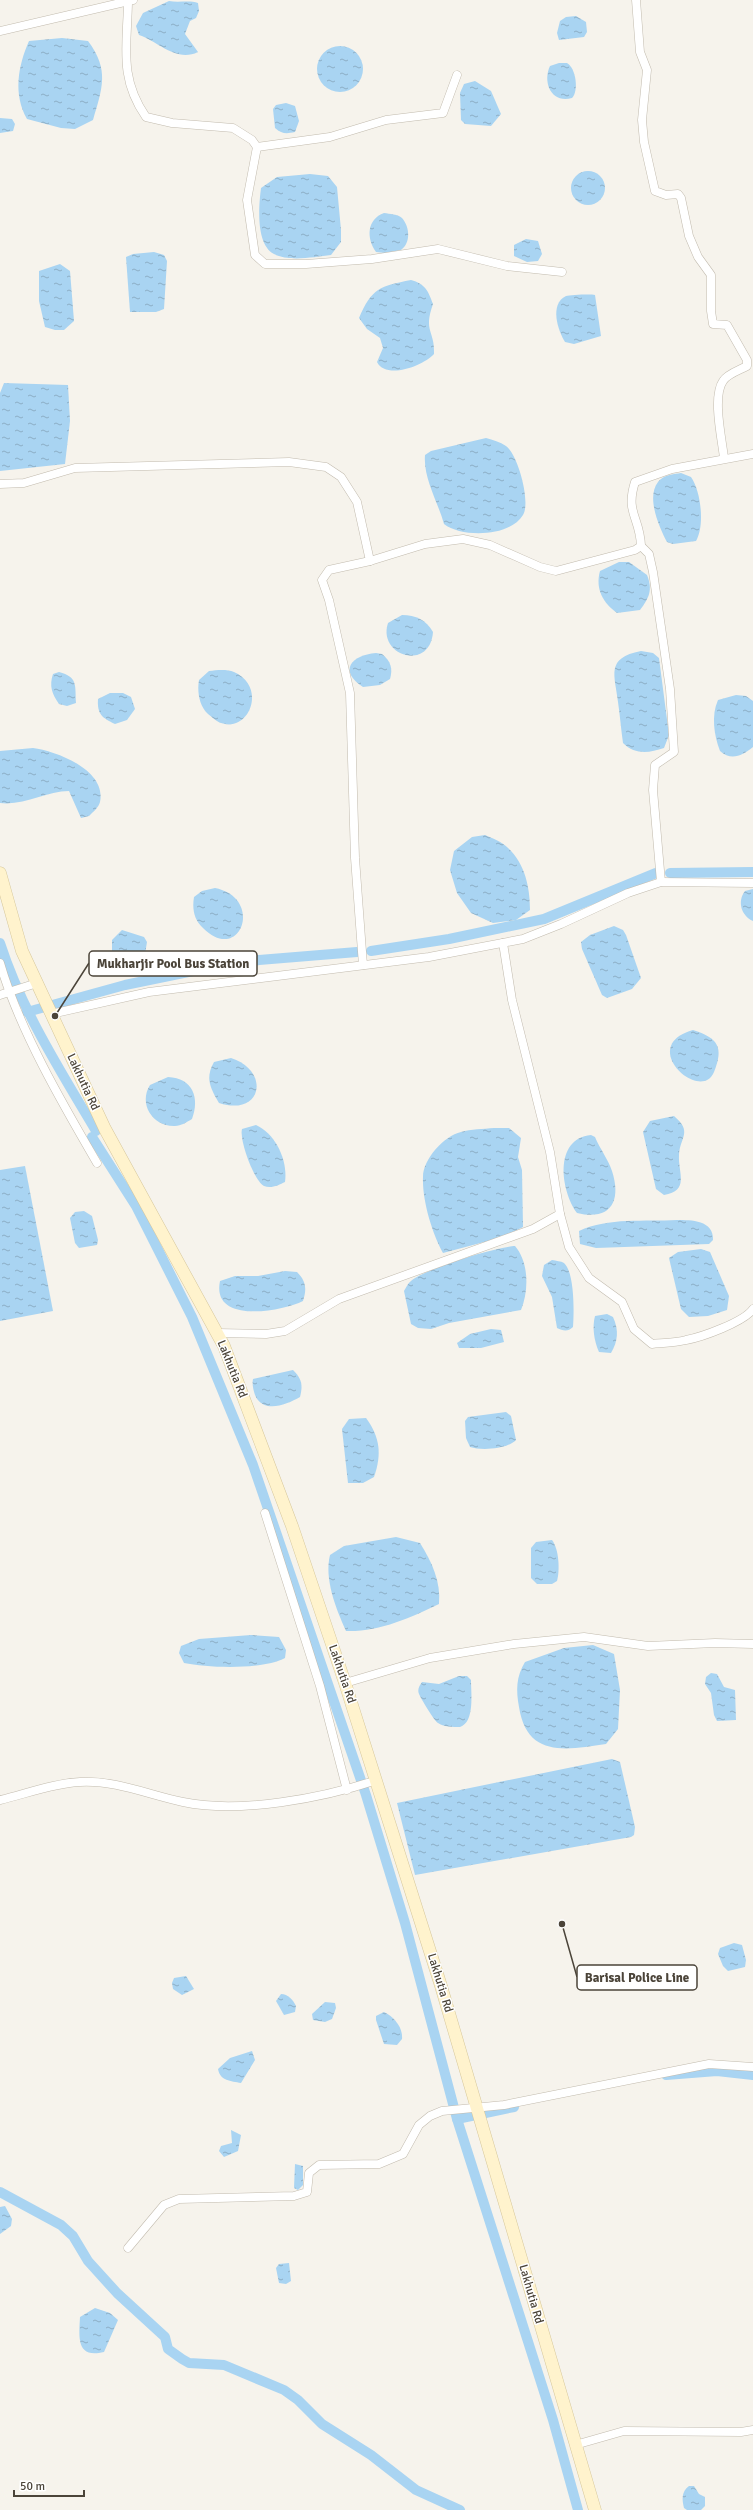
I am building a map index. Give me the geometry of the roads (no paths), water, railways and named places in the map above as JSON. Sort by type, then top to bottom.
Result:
[{"type":"street","points":[[636,0],[640,52],[647,70],[643,128],[655,191],[666,195],[678,194],[681,198],[689,236],[698,257],[711,276],[711,311],[713,324],[727,325],[747,360],[747,366],[723,380],[719,391],[718,400],[724,458]]},
{"type":"street","points":[[0,31],[130,1],[127,78],[132,94],[146,117],[172,123],[234,128],[252,140],[257,147],[247,200],[255,255],[265,264],[339,262],[438,249],[507,266],[562,272]]},
{"type":"street","points":[[257,147],[330,137],[386,120],[443,113],[457,75]]},
{"type":"street","points":[[661,882],[653,797],[655,765],[674,752],[670,689],[653,572],[649,554],[642,546],[638,524],[630,506],[630,497],[635,482],[672,469],[724,458],[753,454]]},
{"type":"street","points":[[0,484],[24,482],[75,468],[289,462],[326,467],[341,477],[357,502],[370,561]]},
{"type":"street","points":[[363,965],[355,858],[350,693],[329,600],[322,580],[329,570],[370,561],[425,544],[463,539],[490,545],[540,567],[556,571],[635,550],[642,546]]},
{"type":"street","name":"Lakhutia Rd","points":[[0,873],[22,951],[105,1129],[227,1353],[292,1526],[377,1780],[477,2108],[595,2510]]},
{"type":"street","points":[[51,1014],[149,992],[429,957],[523,939],[628,893],[661,882],[753,883]]},
{"type":"street","points":[[503,943],[512,1000],[550,1152],[560,1214],[569,1247],[589,1278],[622,1302],[634,1329],[652,1344],[686,1340],[724,1327],[749,1315],[753,1309]]},
{"type":"street","points":[[0,963],[4,994],[66,1110],[97,1163]]},
{"type":"street","points":[[4,994],[37,983]]},
{"type":"street","points":[[217,1333],[266,1334],[285,1330],[339,1299],[534,1229],[560,1214]]},
{"type":"street","points":[[265,1512],[320,1686],[347,1790]]},
{"type":"street","points":[[345,1683],[430,1658],[514,1644],[584,1637],[648,1646],[715,1643],[753,1644]]},
{"type":"street","points":[[0,1800],[78,1782],[106,1783],[184,1802],[227,1805],[293,1800],[347,1790],[377,1780]]},
{"type":"street","points":[[128,2248],[164,2205],[179,2199],[294,2196],[307,2192],[309,2173],[319,2165],[379,2164],[403,2154],[419,2125],[430,2116],[442,2112],[504,2105],[709,2064],[753,2067]]},
{"type":"street","points":[[575,2445],[624,2431],[741,2432],[753,2430]]},
{"type":"water","points":[[169,1],[198,3],[199,11],[196,18],[190,21],[185,34],[198,52],[190,55],[175,53],[139,35],[136,26],[143,13]]},
{"type":"water","points":[[576,16],[586,22],[587,32],[584,37],[559,40],[557,33],[560,21],[566,17]]},
{"type":"water","points":[[62,38],[88,41],[95,51],[102,71],[101,89],[93,120],[75,129],[61,128],[27,119],[20,100],[20,70],[29,41]]},
{"type":"water","points":[[345,46],[349,47],[359,56],[362,60],[362,78],[353,88],[345,92],[335,92],[327,88],[318,78],[317,64],[321,56],[331,47]]},
{"type":"water","points":[[559,63],[567,63],[573,70],[576,85],[572,98],[559,98],[550,91],[547,79],[550,66]]},
{"type":"water","points":[[475,81],[491,91],[501,114],[491,126],[465,124],[461,120],[460,93],[464,84]]},
{"type":"water","points":[[286,103],[295,106],[299,121],[295,132],[284,133],[275,128],[273,109],[276,105]]},
{"type":"water","points":[[0,118],[12,119],[15,124],[13,131],[0,133]]},
{"type":"water","points":[[585,171],[591,171],[595,172],[602,178],[605,188],[604,195],[598,202],[591,205],[585,205],[581,204],[574,198],[571,191],[571,185],[572,181],[578,174]]},
{"type":"water","points":[[310,174],[328,176],[337,187],[341,242],[331,255],[309,258],[287,258],[274,254],[268,249],[261,233],[259,213],[261,188],[277,177]]},
{"type":"water","points":[[384,213],[394,214],[402,218],[407,226],[408,239],[401,250],[385,253],[376,252],[373,247],[370,235],[371,224],[378,216]]},
{"type":"water","points":[[526,239],[538,241],[542,254],[538,261],[527,262],[514,256],[514,245]]},
{"type":"water","points":[[154,252],[164,255],[167,261],[164,309],[156,312],[130,312],[126,257],[133,254]]},
{"type":"water","points":[[60,264],[70,271],[74,321],[64,330],[55,330],[45,327],[39,301],[39,271]]},
{"type":"water","points":[[411,280],[420,283],[425,288],[433,304],[430,313],[429,326],[433,340],[434,354],[429,359],[414,367],[396,371],[388,370],[377,362],[383,348],[380,338],[367,329],[359,318],[368,300],[378,290],[392,284]]},
{"type":"water","points":[[595,295],[601,336],[574,344],[565,342],[556,318],[556,311],[561,300],[566,296]]},
{"type":"water","points":[[4,383],[68,385],[70,421],[65,464],[0,471],[0,393]]},
{"type":"water","points":[[486,438],[506,446],[511,451],[515,459],[519,468],[524,490],[525,509],[523,515],[517,522],[508,528],[497,531],[473,533],[452,529],[444,524],[441,516],[426,472],[425,455],[431,451]]},
{"type":"water","points":[[681,473],[691,477],[697,491],[701,509],[700,527],[699,535],[696,541],[673,544],[667,542],[657,520],[653,504],[653,496],[655,488],[660,480],[669,475]]},
{"type":"water","points":[[619,562],[629,562],[647,575],[650,590],[646,602],[640,610],[617,613],[608,605],[601,595],[599,590],[600,571]]},
{"type":"water","points":[[402,615],[416,617],[424,621],[433,632],[430,644],[423,652],[415,655],[405,655],[397,651],[390,644],[387,635],[388,623]]},
{"type":"water","points":[[641,651],[653,653],[659,658],[669,735],[664,748],[648,752],[632,750],[623,743],[614,676],[617,663],[622,658]]},
{"type":"water","points":[[367,654],[382,654],[389,662],[391,669],[390,679],[380,685],[363,687],[355,681],[351,675],[351,665],[354,660],[360,657]]},
{"type":"water","points":[[225,670],[234,672],[244,679],[250,687],[252,697],[251,706],[247,715],[240,721],[231,724],[221,723],[216,721],[205,711],[201,703],[198,689],[199,680],[209,671]]},
{"type":"water","points":[[59,672],[70,676],[72,679],[75,687],[76,703],[67,706],[59,704],[55,697],[51,686],[52,678],[53,674]]},
{"type":"water","points":[[110,693],[123,693],[131,697],[135,709],[127,720],[115,724],[101,715],[98,708],[98,699]]},
{"type":"water","points":[[736,695],[746,696],[753,701],[753,747],[741,755],[732,757],[720,751],[716,739],[714,719],[718,700]]},
{"type":"water","points":[[33,748],[54,753],[78,764],[96,780],[100,791],[100,802],[97,808],[89,816],[81,818],[69,791],[52,793],[26,801],[0,803],[0,751]]},
{"type":"water","points":[[485,835],[500,842],[513,853],[525,876],[529,893],[530,910],[516,920],[493,923],[471,913],[457,893],[450,870],[454,851],[472,837]]},
{"type":"water","points":[[215,888],[230,894],[239,904],[243,915],[242,926],[236,934],[228,939],[216,937],[203,928],[194,914],[194,897],[202,891]]},
{"type":"water","points":[[753,889],[753,921],[743,912],[741,899],[745,891]]},
{"type":"water","points":[[614,926],[623,930],[626,935],[641,978],[632,989],[607,998],[602,995],[582,949],[581,942],[590,935]]},
{"type":"water","points":[[122,930],[144,937],[147,942],[145,954],[132,959],[124,959],[112,951],[112,940]]},
{"type":"water","points":[[693,1030],[708,1036],[717,1045],[717,1063],[714,1072],[707,1080],[697,1081],[687,1077],[677,1069],[671,1059],[670,1048],[677,1038]]},
{"type":"water","points":[[231,1058],[244,1064],[252,1072],[256,1082],[256,1091],[252,1098],[245,1104],[234,1106],[219,1103],[211,1088],[209,1078],[214,1062]]},
{"type":"water","points":[[168,1077],[177,1078],[189,1085],[195,1097],[192,1119],[177,1126],[160,1123],[154,1118],[147,1107],[147,1092],[150,1085]]},
{"type":"water","points":[[674,1116],[683,1126],[684,1131],[679,1155],[681,1180],[677,1190],[664,1195],[656,1189],[643,1132],[650,1121]]},
{"type":"water","points":[[256,1125],[263,1129],[275,1141],[285,1166],[285,1182],[272,1187],[264,1186],[260,1183],[252,1169],[245,1151],[242,1129]]},
{"type":"water","points":[[509,1128],[521,1138],[518,1157],[522,1170],[523,1227],[503,1237],[443,1253],[435,1236],[426,1206],[423,1186],[424,1170],[436,1149],[454,1134],[469,1130]]},
{"type":"water","points":[[591,1135],[595,1137],[612,1171],[615,1182],[615,1192],[611,1207],[598,1214],[588,1215],[577,1213],[571,1203],[564,1180],[564,1167],[566,1156],[571,1146],[579,1139]]},
{"type":"water","points":[[25,1166],[53,1311],[0,1321],[0,1170]]},
{"type":"water","points":[[84,1211],[92,1216],[98,1240],[97,1245],[79,1248],[75,1243],[70,1218],[75,1212]]},
{"type":"water","points":[[677,1220],[701,1222],[710,1228],[713,1240],[709,1244],[596,1248],[580,1244],[579,1231],[602,1224],[627,1221]]},
{"type":"water","points":[[515,1246],[523,1260],[526,1277],[524,1302],[521,1310],[449,1323],[431,1329],[418,1328],[411,1324],[404,1291],[411,1281],[418,1276],[461,1259],[493,1250]]},
{"type":"water","points":[[701,1249],[710,1252],[729,1296],[727,1310],[708,1316],[689,1317],[681,1309],[669,1258],[678,1252]]},
{"type":"water","points":[[552,1260],[564,1263],[568,1268],[572,1284],[573,1327],[567,1330],[557,1328],[552,1297],[542,1276],[544,1265]]},
{"type":"water","points":[[285,1271],[297,1272],[304,1282],[305,1293],[303,1301],[279,1309],[250,1311],[237,1309],[226,1304],[220,1295],[220,1281],[235,1276],[258,1276]]},
{"type":"water","points":[[607,1314],[613,1317],[617,1331],[615,1344],[611,1353],[599,1352],[594,1334],[595,1316]]},
{"type":"water","points":[[491,1329],[501,1330],[504,1342],[481,1348],[459,1348],[457,1343],[470,1334]]},
{"type":"water","points":[[293,1370],[301,1382],[300,1397],[288,1403],[275,1406],[269,1406],[259,1401],[255,1395],[253,1379]]},
{"type":"water","points":[[506,1412],[511,1416],[516,1440],[501,1447],[481,1449],[470,1447],[466,1438],[465,1421],[468,1417]]},
{"type":"water","points":[[366,1418],[377,1439],[379,1453],[377,1469],[374,1477],[363,1483],[348,1483],[342,1429],[349,1419]]},
{"type":"water","points":[[396,1537],[420,1543],[435,1572],[439,1588],[439,1604],[406,1619],[382,1627],[358,1631],[346,1631],[332,1594],[329,1574],[330,1555],[344,1546]]},
{"type":"water","points":[[552,1540],[556,1549],[558,1560],[557,1581],[552,1584],[537,1584],[531,1578],[531,1548],[536,1542]]},
{"type":"water","points":[[251,1635],[279,1637],[286,1650],[285,1658],[263,1665],[221,1667],[184,1663],[179,1653],[181,1646],[199,1639]]},
{"type":"water","points":[[593,1645],[614,1654],[620,1690],[618,1729],[606,1744],[577,1748],[563,1748],[550,1747],[539,1743],[530,1735],[523,1723],[519,1707],[517,1695],[518,1678],[525,1662],[564,1648]]},
{"type":"water","points":[[711,1673],[717,1674],[724,1687],[735,1690],[736,1720],[717,1721],[714,1715],[711,1693],[705,1684],[706,1677]]},
{"type":"water","points":[[459,1676],[467,1676],[471,1680],[471,1706],[468,1719],[465,1724],[460,1727],[440,1724],[436,1722],[419,1694],[419,1687],[422,1682],[439,1684]]},
{"type":"water","points":[[612,1759],[620,1762],[635,1827],[634,1835],[631,1837],[415,1875],[397,1803]]},
{"type":"water","points":[[734,1943],[742,1945],[746,1960],[745,1967],[728,1971],[723,1966],[718,1954],[720,1948]]},
{"type":"water","points":[[186,1976],[194,1989],[182,1995],[173,1989],[172,1983],[174,1978]]},
{"type":"water","points":[[281,1994],[284,1994],[290,1998],[296,2006],[295,2012],[284,2015],[276,2001]]},
{"type":"water","points":[[325,2002],[335,2003],[336,2008],[332,2019],[325,2022],[313,2020],[312,2014]]},
{"type":"water","points":[[384,2012],[397,2023],[401,2030],[402,2039],[397,2045],[384,2044],[376,2016]]},
{"type":"water","points":[[252,2051],[255,2060],[241,2083],[226,2080],[221,2076],[218,2069],[230,2058]]},
{"type":"water","points":[[231,2130],[241,2135],[238,2151],[224,2157],[219,2151],[221,2146],[232,2143]]},
{"type":"water","points":[[295,2164],[303,2166],[303,2185],[298,2190],[294,2188]]},
{"type":"water","points":[[5,2206],[12,2219],[11,2226],[0,2234],[0,2207]]},
{"type":"water","points":[[289,2263],[291,2281],[286,2284],[279,2283],[276,2268],[279,2264]]},
{"type":"water","points":[[95,2308],[110,2313],[118,2320],[104,2352],[95,2353],[88,2352],[84,2349],[81,2345],[79,2332],[80,2317]]},
{"type":"water","points":[[689,2486],[694,2486],[699,2494],[705,2497],[705,2506],[701,2510],[687,2510],[684,2508],[683,2493]]},
{"type":"waterway","points":[[670,873],[753,872]]},
{"type":"waterway","points":[[371,951],[449,939],[544,919],[656,873]]},
{"type":"waterway","points":[[0,943],[19,992],[43,1040],[96,1131]]},
{"type":"waterway","points":[[27,1012],[125,985],[198,970],[259,960],[357,952]]},
{"type":"waterway","points":[[92,1137],[136,1206],[192,1317],[253,1465],[366,1795],[405,1923],[457,2119],[553,2420],[578,2510]]},
{"type":"waterway","points":[[666,2075],[717,2071],[753,2075]]},
{"type":"waterway","points":[[457,2119],[514,2107]]},
{"type":"waterway","points":[[0,2192],[61,2225],[73,2236],[88,2261],[117,2293],[165,2337],[168,2349],[182,2359],[189,2363],[224,2365],[284,2390],[298,2400],[322,2424],[371,2455],[416,2490],[460,2510]]},
{"type":"place","name":"Mukharjir Pool Bus Station","points":[[55,1016]]},
{"type":"place","name":"Barisal Police Line","points":[[562,1924]]}]
